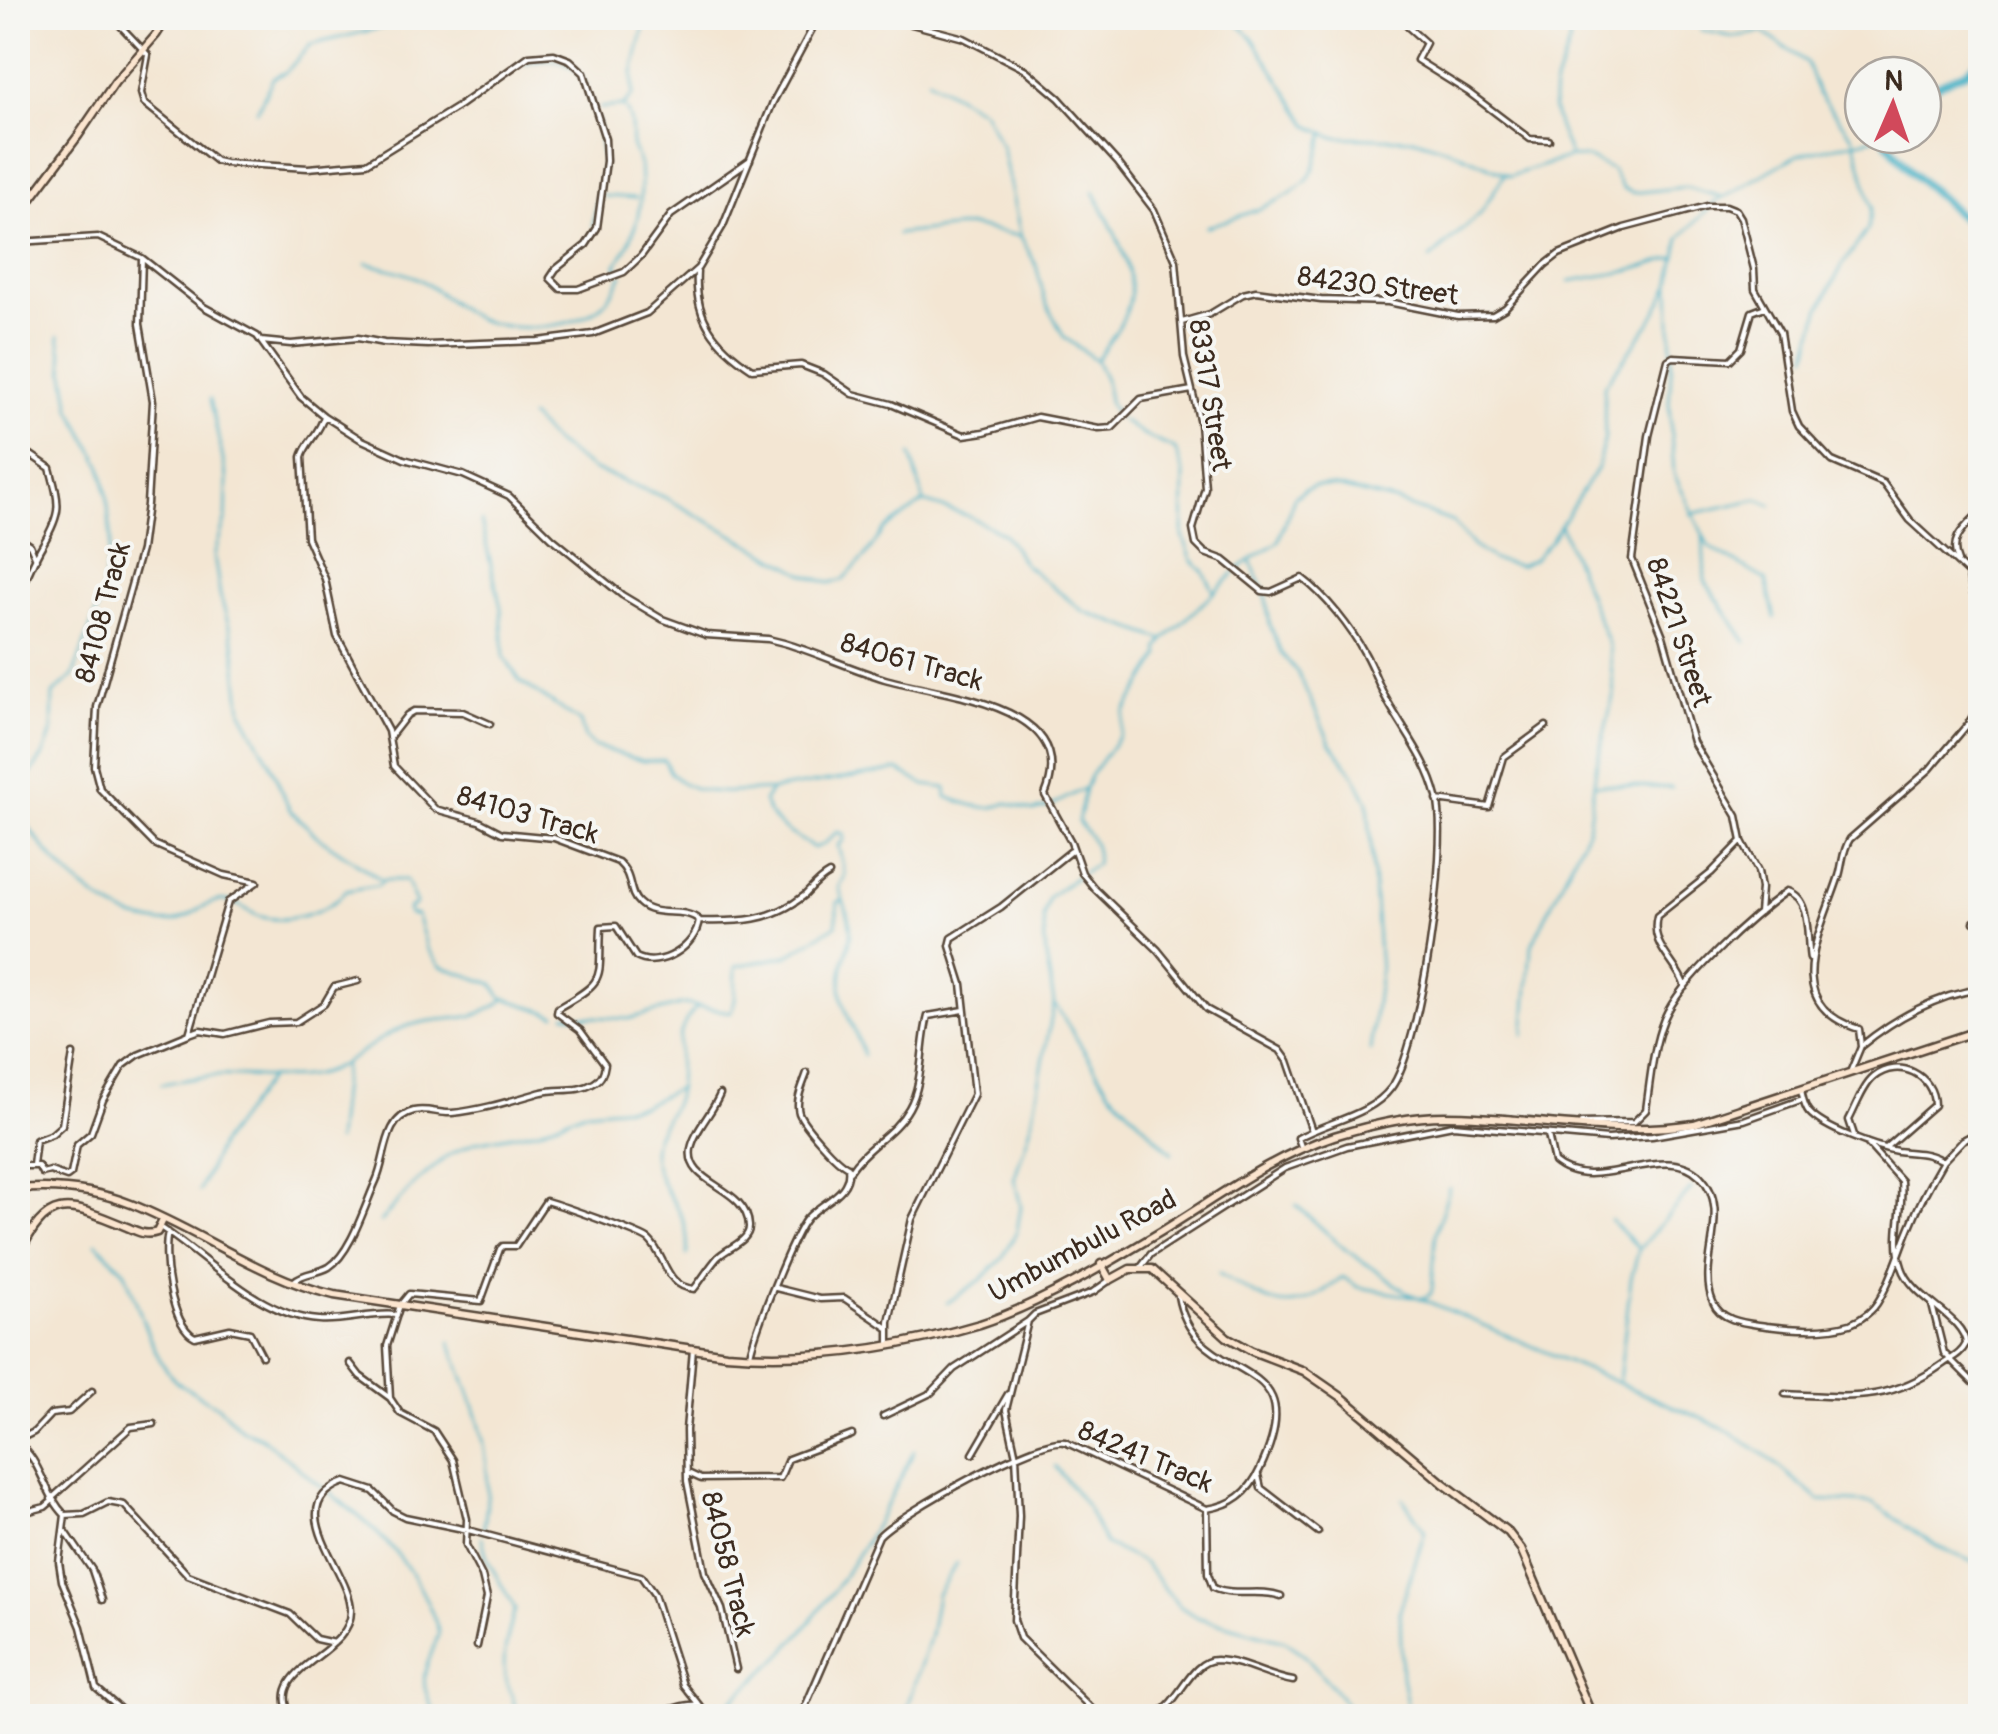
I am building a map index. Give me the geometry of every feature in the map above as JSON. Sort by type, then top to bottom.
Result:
[{"type":"main road","points":[[18,216],[114,82],[167,18]]},
{"type":"main road","name":"Umbumbulu Road","points":[[18,1189],[98,1195],[132,1204],[161,1223],[250,1265],[334,1295],[750,1356],[840,1353],[983,1323],[1048,1294],[1160,1232],[1252,1174],[1305,1148],[1407,1118],[1620,1130],[1677,1126],[1802,1094],[1850,1073],[1980,1030]]},
{"type":"main road","points":[[18,1257],[40,1218],[62,1208],[98,1214],[146,1234],[154,1234],[161,1223]]},
{"type":"main road","points":[[1101,1264],[1110,1280],[1130,1268],[1152,1270],[1227,1337],[1304,1371],[1343,1398],[1442,1483],[1508,1532],[1521,1549],[1592,1716]]},
{"type":"street","points":[[113,18],[148,58],[141,93],[144,103],[216,161],[308,168],[367,163],[529,56],[544,52],[570,60],[584,73],[592,92],[606,138],[606,161],[597,228],[586,245],[556,268],[550,278],[561,289],[578,288],[624,272],[642,256],[671,215],[750,160]]},
{"type":"street","points":[[261,342],[291,344],[358,338],[428,345],[538,340],[593,334],[646,313],[697,269],[723,226],[773,102],[818,18]]},
{"type":"street","name":"83317 Street","points":[[889,18],[984,47],[1026,70],[1059,98],[1154,210],[1176,261],[1186,371],[1200,423],[1205,488],[1194,534],[1200,550],[1234,568],[1262,591],[1272,592],[1302,578],[1318,591],[1364,650],[1388,703],[1414,742],[1438,800],[1440,820],[1428,955],[1408,1054],[1394,1085],[1383,1097],[1312,1131]]},
{"type":"street","points":[[1404,18],[1425,40],[1417,60],[1530,139],[1549,140]]},
{"type":"street","name":"84230 Street","points":[[1180,323],[1210,314],[1243,294],[1256,291],[1321,300],[1388,302],[1458,316],[1493,314],[1559,254],[1636,224],[1707,206],[1736,210],[1754,270],[1755,289],[1765,307]]},
{"type":"street","points":[[18,242],[98,237],[142,258],[204,308],[241,326],[261,342],[300,397],[324,416]]},
{"type":"street","name":"84108 Track","points":[[142,258],[140,324],[152,401],[147,504],[141,550],[96,707],[96,778],[100,789],[154,844],[224,875],[258,882],[228,902],[190,1034]]},
{"type":"street","points":[[697,269],[696,293],[706,328],[752,369],[801,365],[824,374],[853,394],[891,404],[956,433],[984,432],[1037,417],[1112,428],[1141,399],[1192,390]]},
{"type":"street","points":[[1765,307],[1780,333],[1792,411],[1799,426],[1832,461],[1883,483],[1910,520],[1961,565],[1971,578],[1980,622]]},
{"type":"street","name":"84221 Street","points":[[1759,913],[1760,880],[1742,841],[1738,816],[1693,742],[1663,636],[1632,559],[1649,436],[1668,360],[1730,360],[1742,349],[1752,312],[1765,307]]},
{"type":"street","name":"84103 Track","points":[[324,416],[318,435],[302,457],[307,538],[325,579],[337,636],[376,705],[389,738],[394,766],[436,809],[479,821],[502,833],[554,838],[618,862],[627,870],[636,901],[643,907],[690,914],[699,920],[728,924],[765,916],[806,894],[828,874]]},
{"type":"street","name":"84061 Track","points":[[324,416],[379,448],[486,483],[509,496],[613,588],[662,619],[706,636],[784,643],[883,679],[970,697],[1007,712],[1039,734],[1048,749],[1052,774],[1045,794],[1082,873],[1166,958],[1206,1009],[1280,1050],[1288,1061],[1312,1131]]},
{"type":"street","points":[[18,446],[50,468],[56,488],[57,521],[18,596]]},
{"type":"street","points":[[1961,565],[1953,546],[1980,512]]},
{"type":"street","points":[[18,537],[30,545],[35,561]]},
{"type":"street","points":[[1850,1073],[1861,1046],[1860,1029],[1838,1022],[1819,1003],[1810,981],[1846,846],[1930,769],[1975,714],[1980,696],[1980,663]]},
{"type":"street","points":[[389,738],[414,710],[464,712],[490,724]]},
{"type":"street","points":[[1438,800],[1489,807],[1504,757],[1546,726]]},
{"type":"street","points":[[1685,987],[1660,949],[1657,916],[1711,873],[1742,841]]},
{"type":"street","points":[[889,1345],[888,1328],[912,1219],[974,1094],[962,984],[950,946],[952,938],[1001,906],[1073,849]]},
{"type":"street","points":[[1576,1126],[1588,1121],[1634,1122],[1641,1117],[1646,1110],[1663,1021],[1685,987],[1787,890],[1799,896],[1804,905],[1812,964]]},
{"type":"street","points":[[293,1283],[300,1276],[329,1267],[341,1256],[376,1181],[388,1137],[402,1117],[412,1111],[450,1113],[596,1083],[604,1064],[594,1046],[557,1013],[558,1008],[597,981],[602,959],[601,926],[616,926],[636,957],[651,961],[683,948],[696,934],[699,920]]},
{"type":"street","points":[[1974,922],[1980,926]]},
{"type":"street","points":[[42,1173],[67,1177],[72,1174],[74,1150],[90,1133],[123,1066],[138,1055],[200,1030],[224,1034],[269,1023],[296,1022],[324,1004],[334,987],[358,981]]},
{"type":"street","points":[[1861,1046],[1877,1032],[1926,1006],[1980,989]]},
{"type":"street","points":[[750,1356],[754,1334],[801,1226],[844,1189],[850,1171],[864,1152],[890,1132],[911,1104],[928,1016],[964,1010]]},
{"type":"street","points":[[33,1165],[36,1140],[62,1125],[73,1054]]},
{"type":"street","points":[[1854,1136],[1849,1120],[1870,1082],[1879,1073],[1909,1069],[1924,1078],[1935,1102],[1886,1148]]},
{"type":"street","points":[[807,1072],[798,1097],[800,1114],[833,1158],[850,1171]]},
{"type":"street","points":[[390,1398],[387,1346],[400,1305],[409,1294],[482,1301],[500,1249],[516,1246],[546,1201],[646,1238],[672,1278],[689,1290],[697,1287],[718,1257],[749,1230],[740,1204],[723,1188],[699,1175],[691,1159],[692,1144],[720,1094]]},
{"type":"street","points":[[1140,1267],[1152,1254],[1284,1168],[1347,1146],[1454,1121],[1608,1140],[1697,1131],[1744,1120],[1802,1094],[1812,1116],[1866,1142],[1924,1151],[1942,1160]]},
{"type":"street","points":[[1312,1131],[1298,1138],[1312,1156]]},
{"type":"street","points":[[1548,1135],[1554,1162],[1579,1175],[1670,1165],[1698,1173],[1709,1186],[1714,1210],[1710,1292],[1718,1311],[1734,1320],[1794,1328],[1850,1324],[1878,1304],[1942,1160],[1963,1140],[1980,1131]]},
{"type":"street","points":[[1785,1394],[1872,1396],[1920,1381],[1964,1350],[1965,1334],[1908,1281],[1898,1255],[1901,1181],[1866,1142]]},
{"type":"street","points":[[18,1166],[40,1168],[38,1188]]},
{"type":"street","points":[[161,1223],[254,1294],[285,1312],[316,1320],[398,1315]]},
{"type":"street","points":[[168,1232],[166,1271],[185,1331],[195,1338],[238,1329],[250,1333],[262,1356]]},
{"type":"street","points":[[884,1416],[931,1393],[954,1369],[1035,1314],[1093,1292],[1110,1280]]},
{"type":"street","points":[[776,1288],[817,1298],[844,1298],[888,1328]]},
{"type":"street","name":"84241 Track","points":[[801,1716],[879,1536],[910,1512],[1016,1456],[1058,1440],[1207,1509],[1242,1496],[1258,1473],[1277,1408],[1270,1390],[1213,1354],[1197,1338],[1186,1321],[1178,1291]]},
{"type":"street","points":[[1932,1305],[1948,1360],[1980,1389]]},
{"type":"street","points":[[1028,1322],[1006,1410],[1016,1456],[1019,1516],[1014,1620],[1020,1638],[1099,1716]]},
{"type":"street","name":"84058 Track","points":[[693,1349],[686,1430],[688,1473],[705,1572],[722,1609],[736,1669]]},
{"type":"street","points":[[350,1362],[360,1376],[390,1398],[400,1414],[428,1426],[446,1447],[460,1484],[468,1530],[466,1545],[482,1576],[486,1597],[477,1646]]},
{"type":"street","points":[[973,1454],[1011,1390]]},
{"type":"street","points":[[92,1391],[69,1412],[50,1414],[34,1432],[18,1442],[31,1456],[52,1500],[65,1515],[60,1574],[81,1627],[94,1683],[128,1716]]},
{"type":"street","points":[[18,1514],[45,1507],[131,1427],[154,1424]]},
{"type":"street","points":[[688,1473],[701,1479],[780,1478],[788,1459],[852,1435]]},
{"type":"street","points":[[1258,1473],[1261,1488],[1318,1532]]},
{"type":"street","points":[[291,1716],[285,1697],[288,1685],[348,1626],[351,1605],[317,1520],[322,1499],[334,1486],[353,1483],[373,1491],[397,1514],[640,1576],[654,1594],[682,1685],[708,1716]]},
{"type":"street","points":[[65,1515],[84,1514],[108,1502],[124,1505],[188,1575],[290,1614],[316,1639],[334,1643]]},
{"type":"street","points":[[1207,1509],[1208,1574],[1213,1588],[1281,1596]]},
{"type":"street","points":[[65,1528],[92,1570],[102,1600]]},
{"type":"street","points":[[1154,1716],[1168,1708],[1197,1668],[1210,1660],[1293,1681]]},
{"type":"street","points":[[612,1716],[631,1709],[654,1713],[682,1704],[698,1704]]},
{"type":"waterway","points":[[257,111],[273,78],[286,72],[310,45],[406,18]]},
{"type":"waterway","points":[[619,270],[616,265],[634,231],[640,205],[640,166],[630,119],[623,106],[633,95],[633,73],[646,18]]},
{"type":"waterway","points":[[1231,18],[1252,37],[1309,126],[1334,137],[1417,139],[1510,176],[1570,157],[1589,158],[1612,170],[1622,188],[1633,193],[1685,187],[1723,197]]},
{"type":"waterway","points":[[1568,18],[1570,40],[1556,79],[1553,101],[1569,154]]},
{"type":"waterway","points":[[1754,18],[1761,29]]},
{"type":"waterway","points":[[1701,30],[1733,37],[1763,32],[1807,63],[1818,94],[1854,138],[1872,208],[1868,229],[1842,266],[1819,310],[1808,355]]},
{"type":"waterway","points":[[1943,82],[1967,71],[1980,59]]},
{"type":"waterway","points":[[526,64],[561,62],[576,71],[587,87]]},
{"type":"waterway","points":[[928,79],[983,111],[1002,148],[1021,237],[1036,265],[1045,301],[1064,337],[1096,360],[1110,405],[1119,418]]},
{"type":"waterway","points":[[590,99],[593,110]]},
{"type":"waterway","points":[[600,108],[623,106]]},
{"type":"waterway","points":[[593,226],[603,163],[597,120]]},
{"type":"waterway","points":[[1206,227],[1260,208],[1299,187],[1314,169],[1325,133]]},
{"type":"waterway","points":[[1053,805],[1085,788],[1120,735],[1125,712],[1160,656],[1164,640],[1243,565],[1278,542],[1294,498],[1305,489],[1336,487],[1394,501],[1453,522],[1473,546],[1494,560],[1519,566],[1534,559],[1551,540],[1597,468],[1605,437],[1604,386],[1650,323],[1670,285],[1680,238],[1714,203],[1797,155],[1843,145]]},
{"type":"waterway","points":[[1898,155],[1911,172],[1980,233]]},
{"type":"waterway","points":[[1430,259],[1480,214],[1504,175]]},
{"type":"waterway","points":[[1094,192],[1119,243],[1130,284],[1125,314],[1096,360]]},
{"type":"waterway","points":[[604,196],[636,198]]},
{"type":"waterway","points":[[897,234],[970,226],[1019,236]]},
{"type":"waterway","points":[[1570,281],[1629,271],[1675,257]]},
{"type":"waterway","points":[[366,263],[419,279],[478,319],[524,327],[557,325],[587,315],[606,300],[622,275]]},
{"type":"waterway","points":[[1670,286],[1669,403],[1674,474],[1709,547],[1766,580],[1775,618]]},
{"type":"waterway","points":[[18,792],[44,754],[52,731],[53,694],[73,676],[100,602],[111,541],[101,465],[71,409],[59,336]]},
{"type":"waterway","points":[[210,399],[227,479],[226,518],[214,555],[220,595],[234,643],[242,712],[290,810],[318,837],[380,879]]},
{"type":"waterway","points":[[530,417],[555,443],[592,469],[664,497],[806,575],[829,583],[843,580],[884,530],[924,502],[966,515],[1004,534],[1024,564],[1083,611],[1164,640]]},
{"type":"waterway","points":[[1123,421],[1175,449],[1184,474],[1183,536],[1192,560],[1203,570],[1214,592]]},
{"type":"waterway","points":[[911,455],[924,501]]},
{"type":"waterway","points":[[1691,514],[1758,499],[1772,505]]},
{"type":"waterway","points":[[481,522],[501,608],[504,657],[520,681],[580,722],[585,738],[593,746],[643,761],[664,760],[682,782],[705,791],[772,790]]},
{"type":"waterway","points":[[1524,1035],[1531,947],[1588,828],[1596,767],[1614,693],[1609,646],[1561,527]]},
{"type":"waterway","points":[[1703,537],[1705,581],[1746,642]]},
{"type":"waterway","points":[[1251,563],[1265,592],[1270,625],[1281,653],[1298,673],[1330,742],[1368,802],[1380,971],[1370,1050]]},
{"type":"waterway","points":[[566,1015],[628,1019],[684,1004],[731,1012],[736,966],[787,956],[836,925],[838,902],[843,900],[839,888],[845,876],[838,845],[844,840],[843,834],[837,832],[814,848],[791,834],[778,824],[764,801],[772,790],[898,770],[925,785],[946,788],[947,797],[977,806],[1007,803],[1033,811],[1048,807]]},
{"type":"waterway","points":[[1594,784],[1672,788]]},
{"type":"waterway","points":[[1084,872],[1096,864],[1092,841],[1078,821],[1085,789]]},
{"type":"waterway","points":[[18,810],[45,849],[81,886],[124,914],[147,921],[171,922],[220,901],[232,902],[262,917],[284,919],[319,910],[345,891],[378,885],[383,880],[406,880],[416,904],[408,909],[410,915],[417,915],[427,948],[440,966],[493,984],[501,997],[556,1015]]},
{"type":"waterway","points":[[947,1303],[982,1279],[1002,1259],[1017,1231],[1021,1206],[1014,1179],[1031,1126],[1054,1003],[1043,917],[1049,897],[1081,873]]},
{"type":"waterway","points":[[843,900],[850,937],[842,973],[842,995],[863,1055]]},
{"type":"waterway","points":[[161,1084],[215,1076],[283,1078],[323,1073],[399,1029],[481,1013],[505,999]]},
{"type":"waterway","points":[[1056,1006],[1109,1090],[1172,1153]]},
{"type":"waterway","points":[[687,1255],[685,1226],[658,1175],[653,1151],[676,1096],[682,1029],[696,1008]]},
{"type":"waterway","points":[[336,1141],[344,1063]]},
{"type":"waterway","points":[[199,1191],[220,1144],[269,1078]]},
{"type":"waterway","points":[[380,1222],[412,1186],[447,1156],[475,1142],[539,1130],[584,1111],[642,1106],[678,1088]]},
{"type":"waterway","points":[[1422,1298],[1432,1290],[1436,1233],[1449,1188]]},
{"type":"waterway","points":[[1619,1381],[1631,1279],[1639,1249],[1691,1189]]},
{"type":"waterway","points":[[1296,1205],[1346,1250],[1408,1293],[1721,1427],[1764,1454],[1819,1500],[1872,1503],[1936,1546],[1980,1565]]},
{"type":"waterway","points":[[1610,1220],[1637,1247]]},
{"type":"waterway","points":[[96,1243],[125,1272],[149,1337],[176,1382],[218,1406],[242,1430],[261,1437],[323,1488]]},
{"type":"waterway","points":[[1218,1273],[1281,1304],[1309,1299],[1343,1277],[1358,1287],[1414,1297]]},
{"type":"waterway","points":[[450,1342],[476,1413],[486,1457],[483,1532]]},
{"type":"waterway","points":[[715,1716],[783,1653],[821,1608],[872,1530],[914,1451]]},
{"type":"waterway","points":[[1055,1466],[1088,1508],[1105,1544],[1144,1563],[1178,1605],[1196,1617],[1285,1641],[1304,1654],[1353,1716]]},
{"type":"waterway","points":[[330,1493],[367,1523],[396,1554],[430,1609],[439,1632],[424,1682],[436,1716]]},
{"type":"waterway","points":[[1403,1499],[1425,1531],[1400,1610],[1402,1676],[1409,1716]]},
{"type":"waterway","points":[[482,1538],[487,1559],[515,1609],[504,1669],[514,1700],[514,1716]]},
{"type":"waterway","points":[[904,1716],[930,1635],[937,1594],[957,1563]]}]
